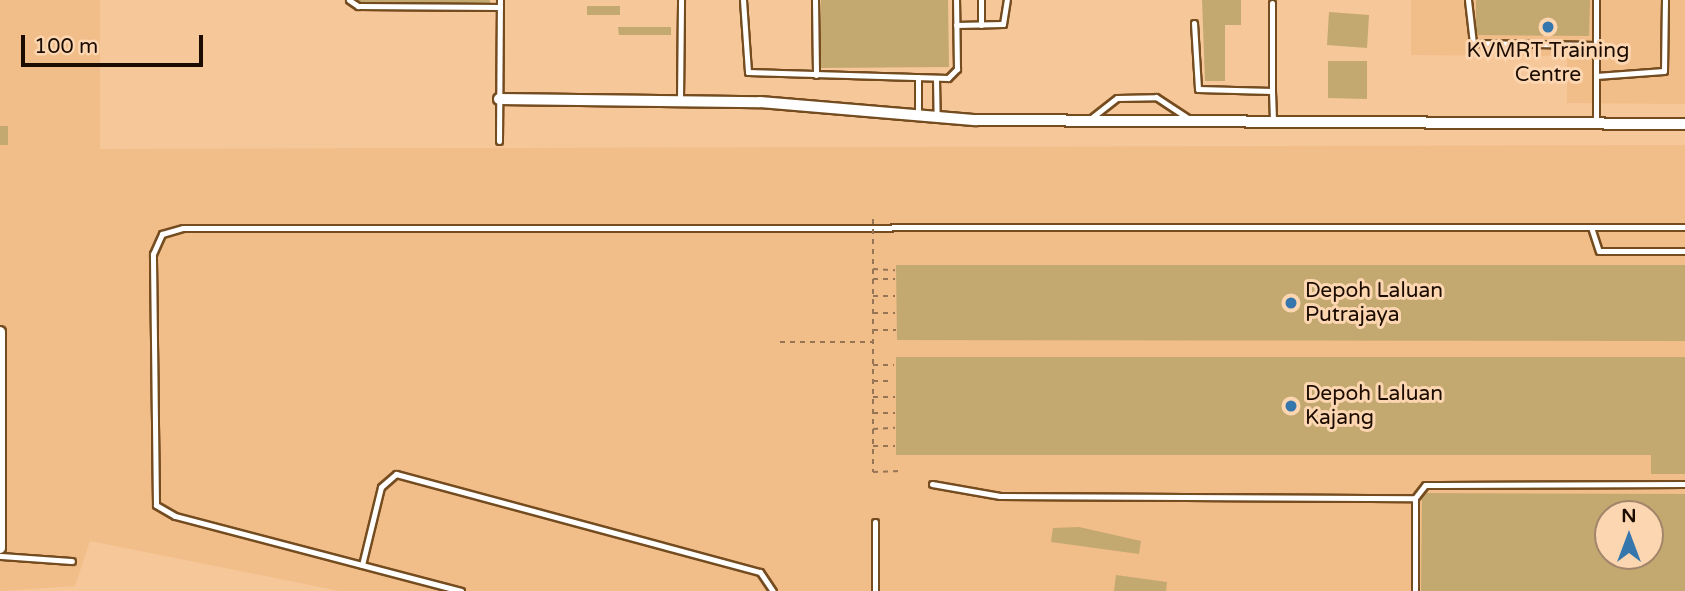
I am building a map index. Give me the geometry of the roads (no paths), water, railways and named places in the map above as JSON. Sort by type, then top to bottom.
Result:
[{"type":"street","points":[[499,99],[680,100],[937,118],[1273,124],[1685,124]]},
{"type":"street","points":[[0,332],[0,548]]},
{"type":"lane","points":[[349,0],[358,6],[500,4],[499,141]]},
{"type":"lane","points":[[680,100],[681,0]]},
{"type":"lane","points":[[743,0],[745,69],[816,75],[936,78],[956,73],[956,0]]},
{"type":"lane","points":[[815,0],[816,75]]},
{"type":"lane","points":[[981,0],[981,25]]},
{"type":"lane","points":[[956,24],[1003,23],[1007,0]]},
{"type":"lane","points":[[1468,0],[1473,43],[1596,45]]},
{"type":"lane","points":[[1596,0],[1596,124]]},
{"type":"lane","points":[[1596,75],[1664,71],[1665,0]]},
{"type":"lane","points":[[1272,3],[1273,124]]},
{"type":"lane","points":[[1194,23],[1199,89],[1272,91]]},
{"type":"lane","points":[[918,77],[918,117]]},
{"type":"lane","points":[[936,78],[937,118]]},
{"type":"lane","points":[[1088,121],[1117,99],[1156,97],[1192,121]]},
{"type":"lane","points":[[1591,227],[1599,251],[1685,251]]},
{"type":"lane","points":[[461,591],[174,516],[156,505],[153,254],[162,234],[183,228],[1685,227]]},
{"type":"lane","points":[[362,565],[381,487],[396,474],[760,572],[773,591]]},
{"type":"lane","points":[[932,484],[1022,497],[1415,498]]},
{"type":"lane","points":[[1415,591],[1415,498],[1425,485],[1685,484]]},
{"type":"lane","points":[[875,522],[875,591]]},
{"type":"lane","points":[[0,556],[72,561]]},
{"type":"place","name":"KVMRT Training Centre","points":[[1548,27]]},
{"type":"place","name":"Depoh Laluan Putrajaya","points":[[1291,303]]},
{"type":"place","name":"Depoh Laluan Kajang","points":[[1291,406]]}]
